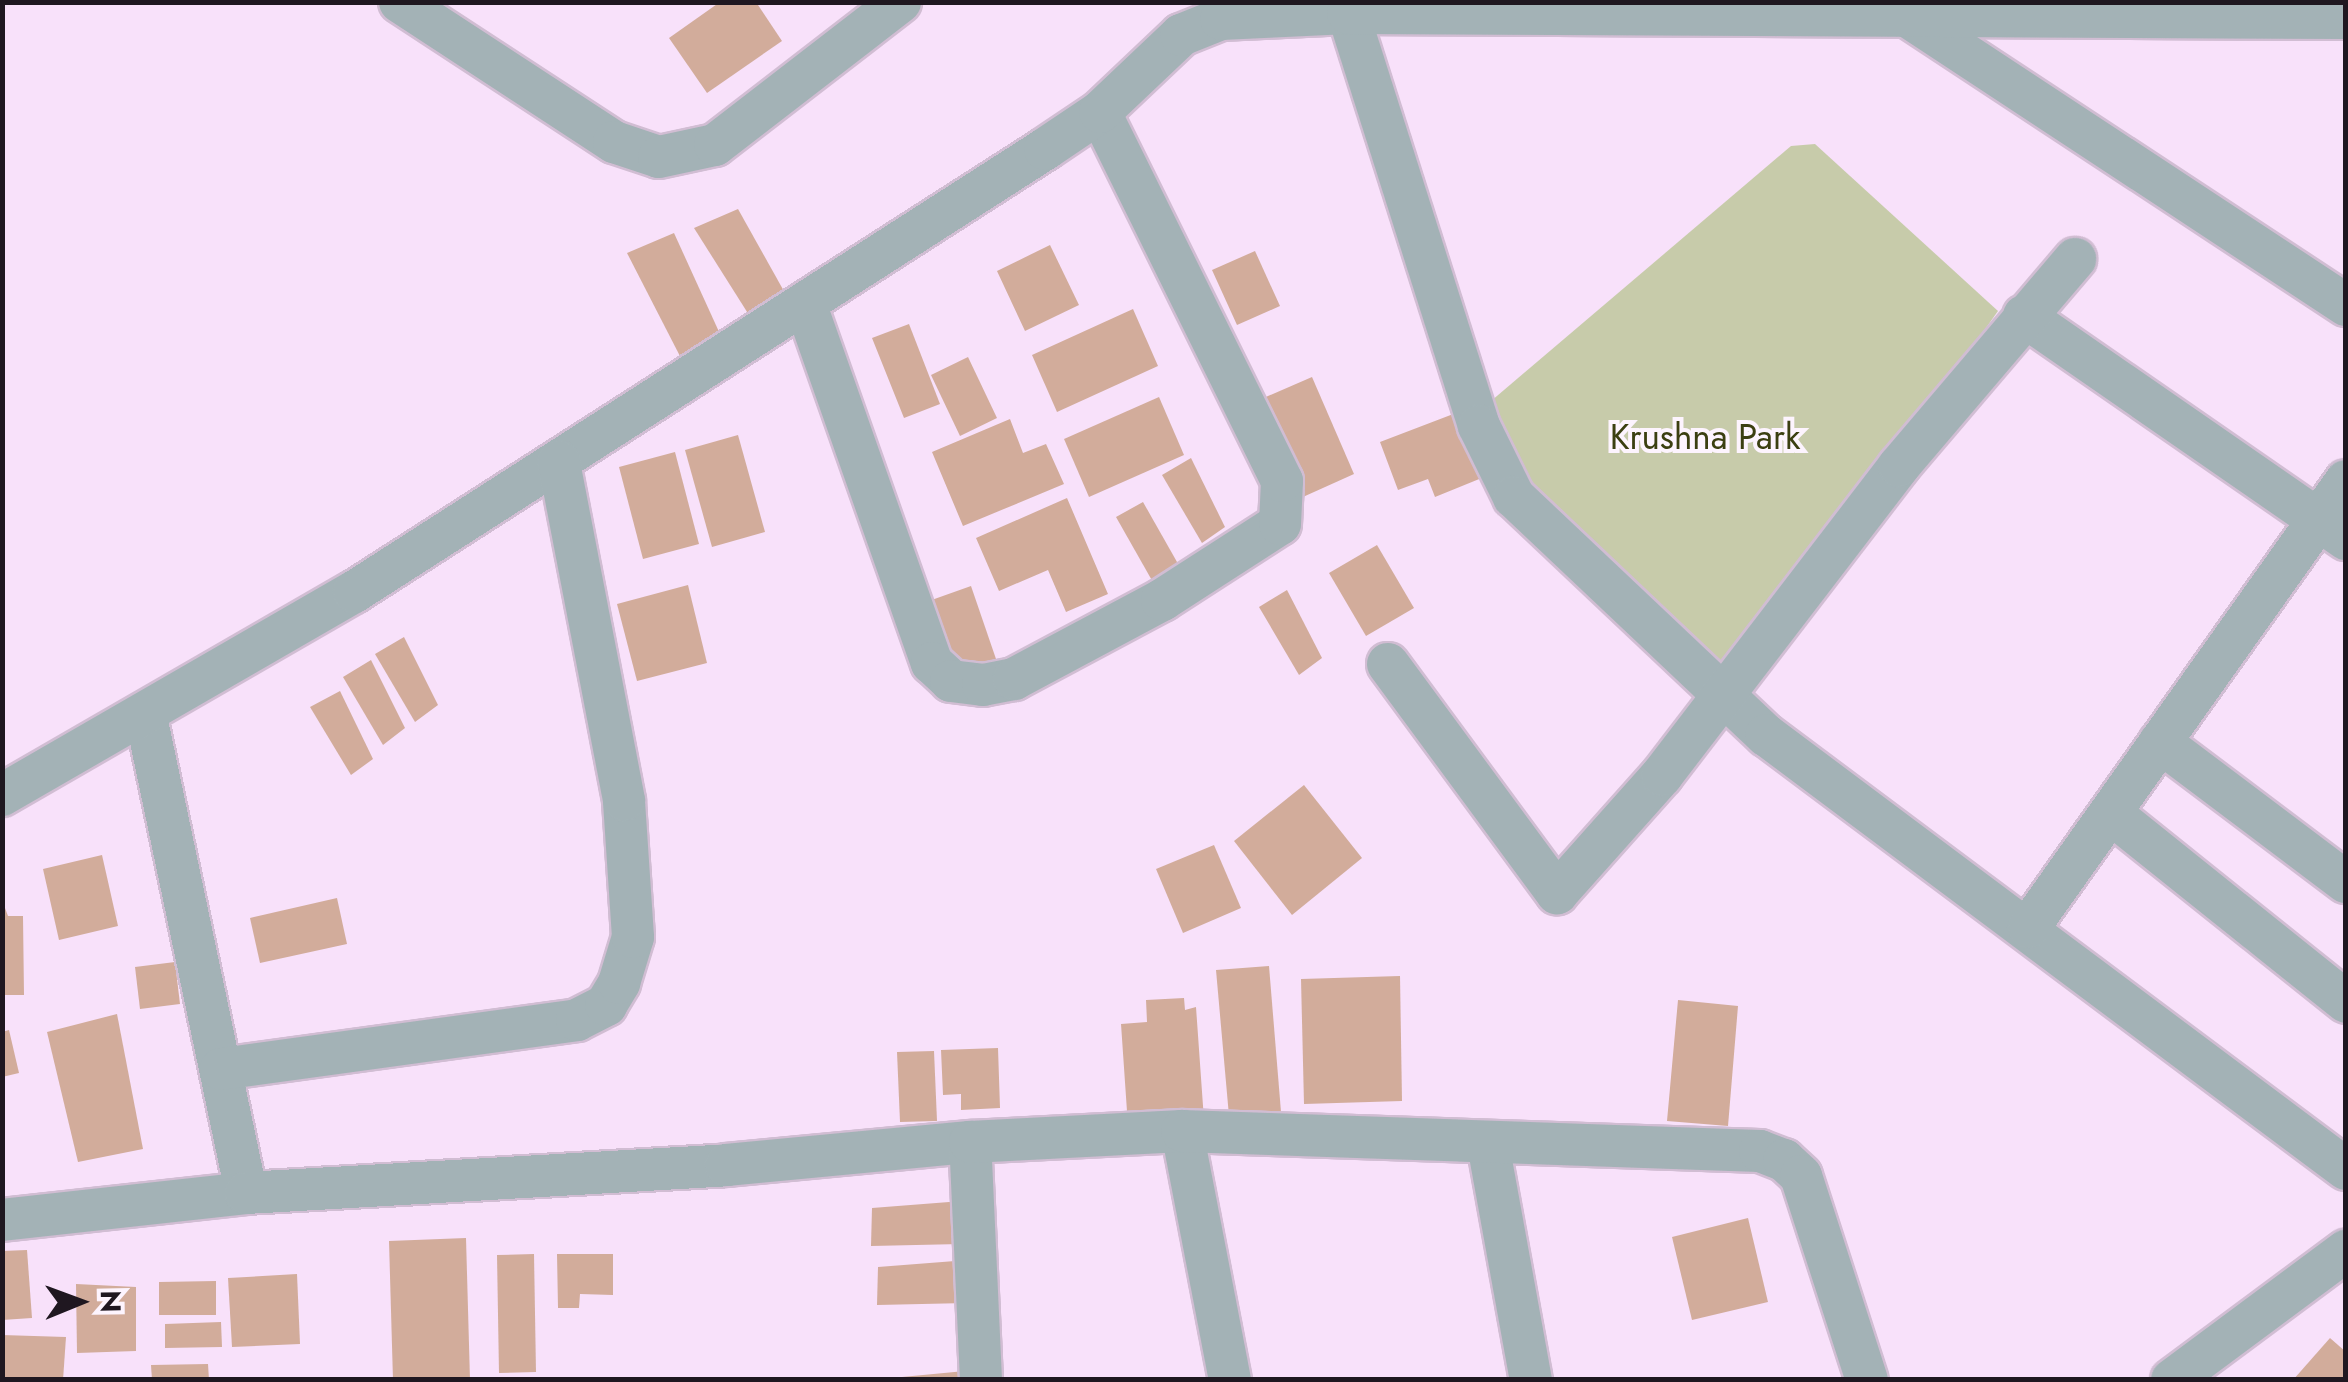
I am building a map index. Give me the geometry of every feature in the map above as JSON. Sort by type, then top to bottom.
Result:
[{"type":"street","points":[[400,2],[614,142],[660,157],[715,145],[900,2]]},
{"type":"street","points":[[2,795],[146,717],[558,460],[1100,112],[1211,11],[1643,8],[1907,16],[2343,13]]},
{"type":"street","points":[[1348,12],[1479,426],[1514,497],[1766,734],[2029,927],[2346,1170]]},
{"type":"street","points":[[1907,16],[2346,305]]},
{"type":"street","points":[[805,303],[932,664],[951,680],[984,685],[1014,679],[1162,600],[1280,524],[1282,481],[1100,112]]},
{"type":"street","points":[[1388,664],[1556,893],[1724,696],[1898,466],[2075,259]]},
{"type":"street","points":[[2024,316],[2332,529]]},
{"type":"street","points":[[220,1069],[577,1020],[606,1004],[619,984],[632,936],[624,800],[558,460]]},
{"type":"street","points":[[2029,927],[2113,815],[2160,742],[2332,529],[2346,482]]},
{"type":"street","points":[[146,717],[246,1193]]},
{"type":"street","points":[[2160,742],[2346,882]]},
{"type":"street","points":[[2113,815],[2346,1002]]},
{"type":"street","points":[[2,1220],[246,1193],[726,1165],[970,1142],[1182,1131],[1760,1152],[1784,1160],[1800,1176],[1867,1380]]},
{"type":"street","points":[[1182,1131],[1230,1380]]},
{"type":"street","points":[[970,1142],[981,1380]]},
{"type":"street","points":[[1488,1144],[1530,1380]]},
{"type":"street","points":[[2172,1380],[2346,1252]]},
{"type":"green space","name":"Krushna Park","points":[[1815,144],[1998,311],[1738,678],[1514,497],[1477,413],[1791,146]]},
{"type":"building","points":[[720,2],[756,2],[782,41],[707,93],[669,38]]},
{"type":"building","points":[[738,209],[785,293],[749,315],[694,228]]},
{"type":"building","points":[[674,233],[720,334],[683,362],[627,253]]},
{"type":"building","points":[[1050,245],[1079,305],[1025,331],[997,271]]},
{"type":"building","points":[[1255,251],[1280,306],[1237,325],[1212,270]]},
{"type":"building","points":[[1133,309],[1158,366],[1057,412],[1032,355]]},
{"type":"building","points":[[909,324],[940,404],[904,418],[872,338]]},
{"type":"building","points":[[968,357],[997,418],[960,436],[931,375]]},
{"type":"building","points":[[1312,377],[1354,474],[1294,501],[1252,403]]},
{"type":"building","points":[[1159,397],[1184,455],[1089,497],[1064,439]]},
{"type":"building","points":[[1469,408],[1494,473],[1435,497],[1428,479],[1398,490],[1380,442]]},
{"type":"building","points":[[1010,419],[1023,453],[1046,444],[1064,484],[963,526],[932,452]]},
{"type":"building","points":[[738,435],[765,532],[712,547],[685,450]]},
{"type":"building","points":[[675,452],[699,544],[643,559],[619,467]]},
{"type":"building","points":[[1191,458],[1225,527],[1202,543],[1162,475]]},
{"type":"building","points":[[1067,498],[1108,594],[1066,612],[1048,570],[999,591],[976,538]]},
{"type":"building","points":[[1143,502],[1181,569],[1154,584],[1116,517]]},
{"type":"building","points":[[1377,545],[1414,608],[1366,636],[1329,573]]},
{"type":"building","points":[[688,585],[707,663],[637,681],[617,604]]},
{"type":"building","points":[[971,586],[996,659],[952,674],[926,602]]},
{"type":"building","points":[[1287,590],[1322,658],[1299,675],[1259,607]]},
{"type":"building","points":[[404,637],[438,705],[415,722],[375,654]]},
{"type":"building","points":[[371,660],[405,728],[383,745],[343,677]]},
{"type":"building","points":[[340,691],[373,759],[351,775],[310,707]]},
{"type":"building","points":[[1304,785],[1362,858],[1292,915],[1234,841]]},
{"type":"building","points":[[1214,845],[1241,908],[1183,933],[1156,869]]},
{"type":"building","points":[[102,855],[118,926],[59,940],[43,869]]},
{"type":"building","points":[[337,898],[347,944],[260,963],[250,918]]},
{"type":"building","points":[[2,900],[8,916],[23,916],[24,995],[2,995]]},
{"type":"building","points":[[175,962],[180,1004],[140,1009],[135,967]]},
{"type":"building","points":[[1269,966],[1281,1112],[1229,1116],[1216,970]]},
{"type":"building","points":[[1400,976],[1402,1101],[1304,1104],[1301,979]]},
{"type":"building","points":[[1184,998],[1185,1010],[1196,1007],[1204,1120],[1128,1126],[1121,1024],[1147,1022],[1146,1000]]},
{"type":"building","points":[[1678,1000],[1738,1006],[1728,1126],[1667,1121]]},
{"type":"building","points":[[117,1014],[143,1149],[78,1162],[47,1032]]},
{"type":"building","points":[[9,1030],[19,1073],[2,1077],[2,1032]]},
{"type":"building","points":[[998,1048],[1000,1108],[961,1110],[961,1094],[943,1095],[941,1050]]},
{"type":"building","points":[[934,1051],[937,1121],[900,1122],[897,1052]]},
{"type":"building","points":[[962,1201],[961,1244],[871,1246],[872,1208]]},
{"type":"building","points":[[1748,1218],[1768,1302],[1692,1320],[1672,1237]]},
{"type":"building","points":[[466,1238],[470,1380],[393,1380],[389,1241]]},
{"type":"building","points":[[27,1250],[32,1318],[2,1320],[2,1251]]},
{"type":"building","points":[[534,1254],[536,1372],[499,1373],[497,1255]]},
{"type":"building","points":[[557,1254],[613,1254],[613,1295],[580,1294],[579,1308],[558,1308]]},
{"type":"building","points":[[968,1260],[967,1303],[877,1305],[878,1267]]},
{"type":"building","points":[[297,1274],[300,1344],[232,1347],[228,1278]]},
{"type":"building","points":[[216,1281],[216,1315],[159,1315],[159,1282]]},
{"type":"building","points":[[76,1284],[136,1287],[136,1351],[77,1353]]},
{"type":"building","points":[[221,1322],[222,1347],[165,1348],[165,1324]]},
{"type":"building","points":[[2,1335],[66,1337],[63,1380],[2,1380]]},
{"type":"building","points":[[2330,1338],[2346,1352],[2346,1380],[2293,1380]]},
{"type":"building","points":[[208,1364],[209,1380],[152,1380],[151,1365]]},
{"type":"building","points":[[965,1371],[965,1380],[902,1380],[902,1377]]}]
